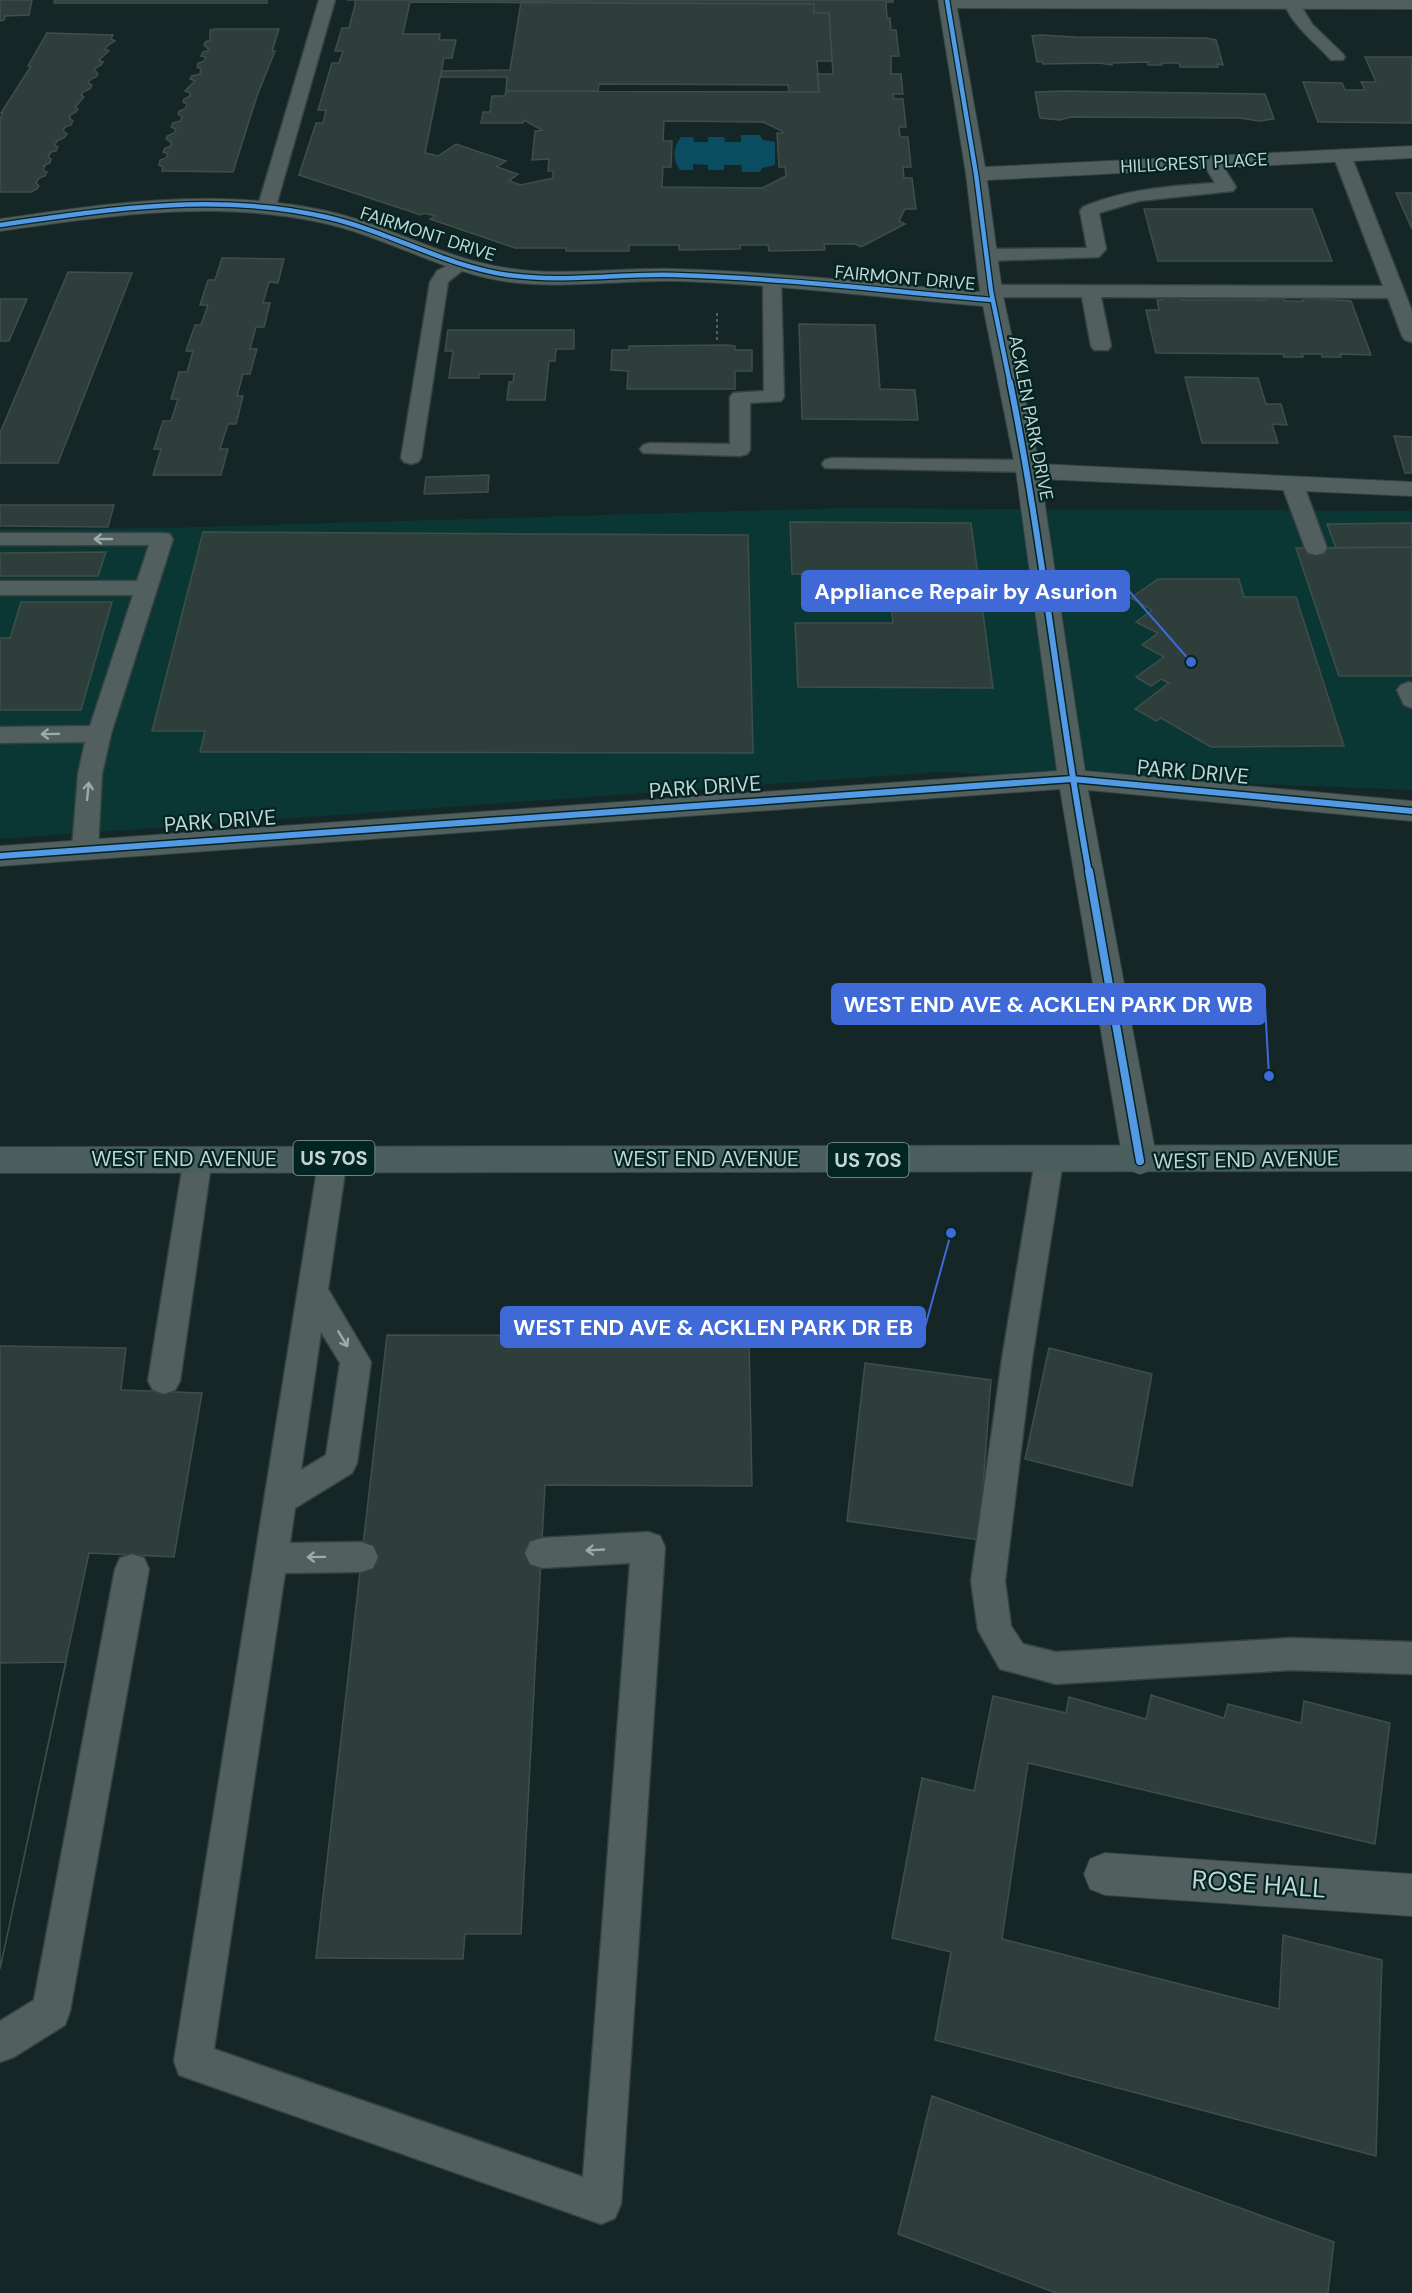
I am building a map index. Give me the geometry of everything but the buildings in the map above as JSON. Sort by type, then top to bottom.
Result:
[{"type":"main road","name":"WEST END AVENUE","points":[[0,1160],[333,1158],[1140,1161],[1412,1158]]},
{"type":"street","points":[[947,1],[1412,4]]},
{"type":"street","name":"ACKLEN PARK DRIVE","points":[[947,1],[976,174],[991,296],[1028,468],[1072,779],[1106,957],[1140,1161]]},
{"type":"street","name":"HILLCREST PLACE","points":[[976,174],[1412,152]]},
{"type":"street","name":"FAIRMONT DRIVE","points":[[0,225],[168,203],[223,202],[267,206],[328,217],[460,265],[529,277],[672,275],[991,296]]},
{"type":"street","points":[[1028,468],[1412,489]]},
{"type":"street","name":"PARK DRIVE","points":[[0,856],[1072,779],[1412,811]]},
{"type":"street","name":"ROSE HALL","points":[[1105,1874],[1412,1895]]},
{"type":"lane","points":[[267,206],[327,0]]},
{"type":"lane","points":[[1292,4],[1298,19],[1306,30],[1327,45],[1337,57]]},
{"type":"lane","points":[[1342,155],[1412,336]]},
{"type":"lane","points":[[986,255],[1092,253],[1097,249],[1089,211],[1107,202],[1140,195],[1227,187],[1212,163]]},
{"type":"lane","points":[[411,458],[439,282],[444,275],[460,265]]},
{"type":"lane","points":[[650,449],[740,450],[740,397],[774,397],[772,281]]},
{"type":"lane","points":[[991,296],[1090,291],[1394,292]]},
{"type":"lane","points":[[1090,291],[1101,346]]},
{"type":"lane","points":[[832,464],[1028,468]]},
{"type":"lane","points":[[1292,483],[1316,548]]},
{"type":"lane","points":[[0,539],[162,539],[99,734],[90,774],[85,849]]},
{"type":"lane","points":[[0,588],[146,588]]},
{"type":"lane","points":[[0,735],[99,734]]},
{"type":"lane","points":[[164,1381],[198,1158]]},
{"type":"lane","points":[[333,1158],[193,2061],[601,2204],[648,1547],[542,1552]]},
{"type":"lane","points":[[1049,1161],[1017,1359],[988,1581],[995,1630],[1012,1658],[1056,1668],[1292,1654],[1412,1658]]},
{"type":"lane","points":[[280,1500],[341,1463],[357,1362],[312,1289]]},
{"type":"lane","points":[[271,1558],[361,1557]]},
{"type":"lane","points":[[0,2043],[51,2011],[132,1569]]},
{"type":"shaded area","points":[[741,135],[760,135],[763,140],[775,142],[775,165],[762,168],[760,172],[742,172],[741,165],[724,165],[724,170],[708,170],[708,165],[693,164],[693,170],[680,170],[677,166],[674,154],[681,137],[693,137],[694,142],[708,142],[708,137],[724,137],[725,142],[741,142]]},
{"type":"shaded area","points":[[843,508],[1412,511],[1412,790],[942,772],[0,839],[0,529],[160,528]]},
{"type":"cycle path","points":[[947,0],[976,174],[991,291],[1028,471],[1072,779],[1140,1161]]},
{"type":"cycle path","points":[[0,225],[82,213],[163,205],[244,205],[285,209],[349,223],[461,264],[508,275],[550,278],[654,275],[715,277],[992,300]]},
{"type":"cycle path","points":[[0,856],[1072,779],[1412,811]]},
{"type":"place","name":"Appliance Repair by Asurion","points":[[1191,662]]},
{"type":"place","name":"WEST END AVE & ACKLEN PARK DR WB","points":[[1269,1076]]},
{"type":"place","name":"WEST END AVE & ACKLEN PARK DR EB","points":[[951,1233]]}]
